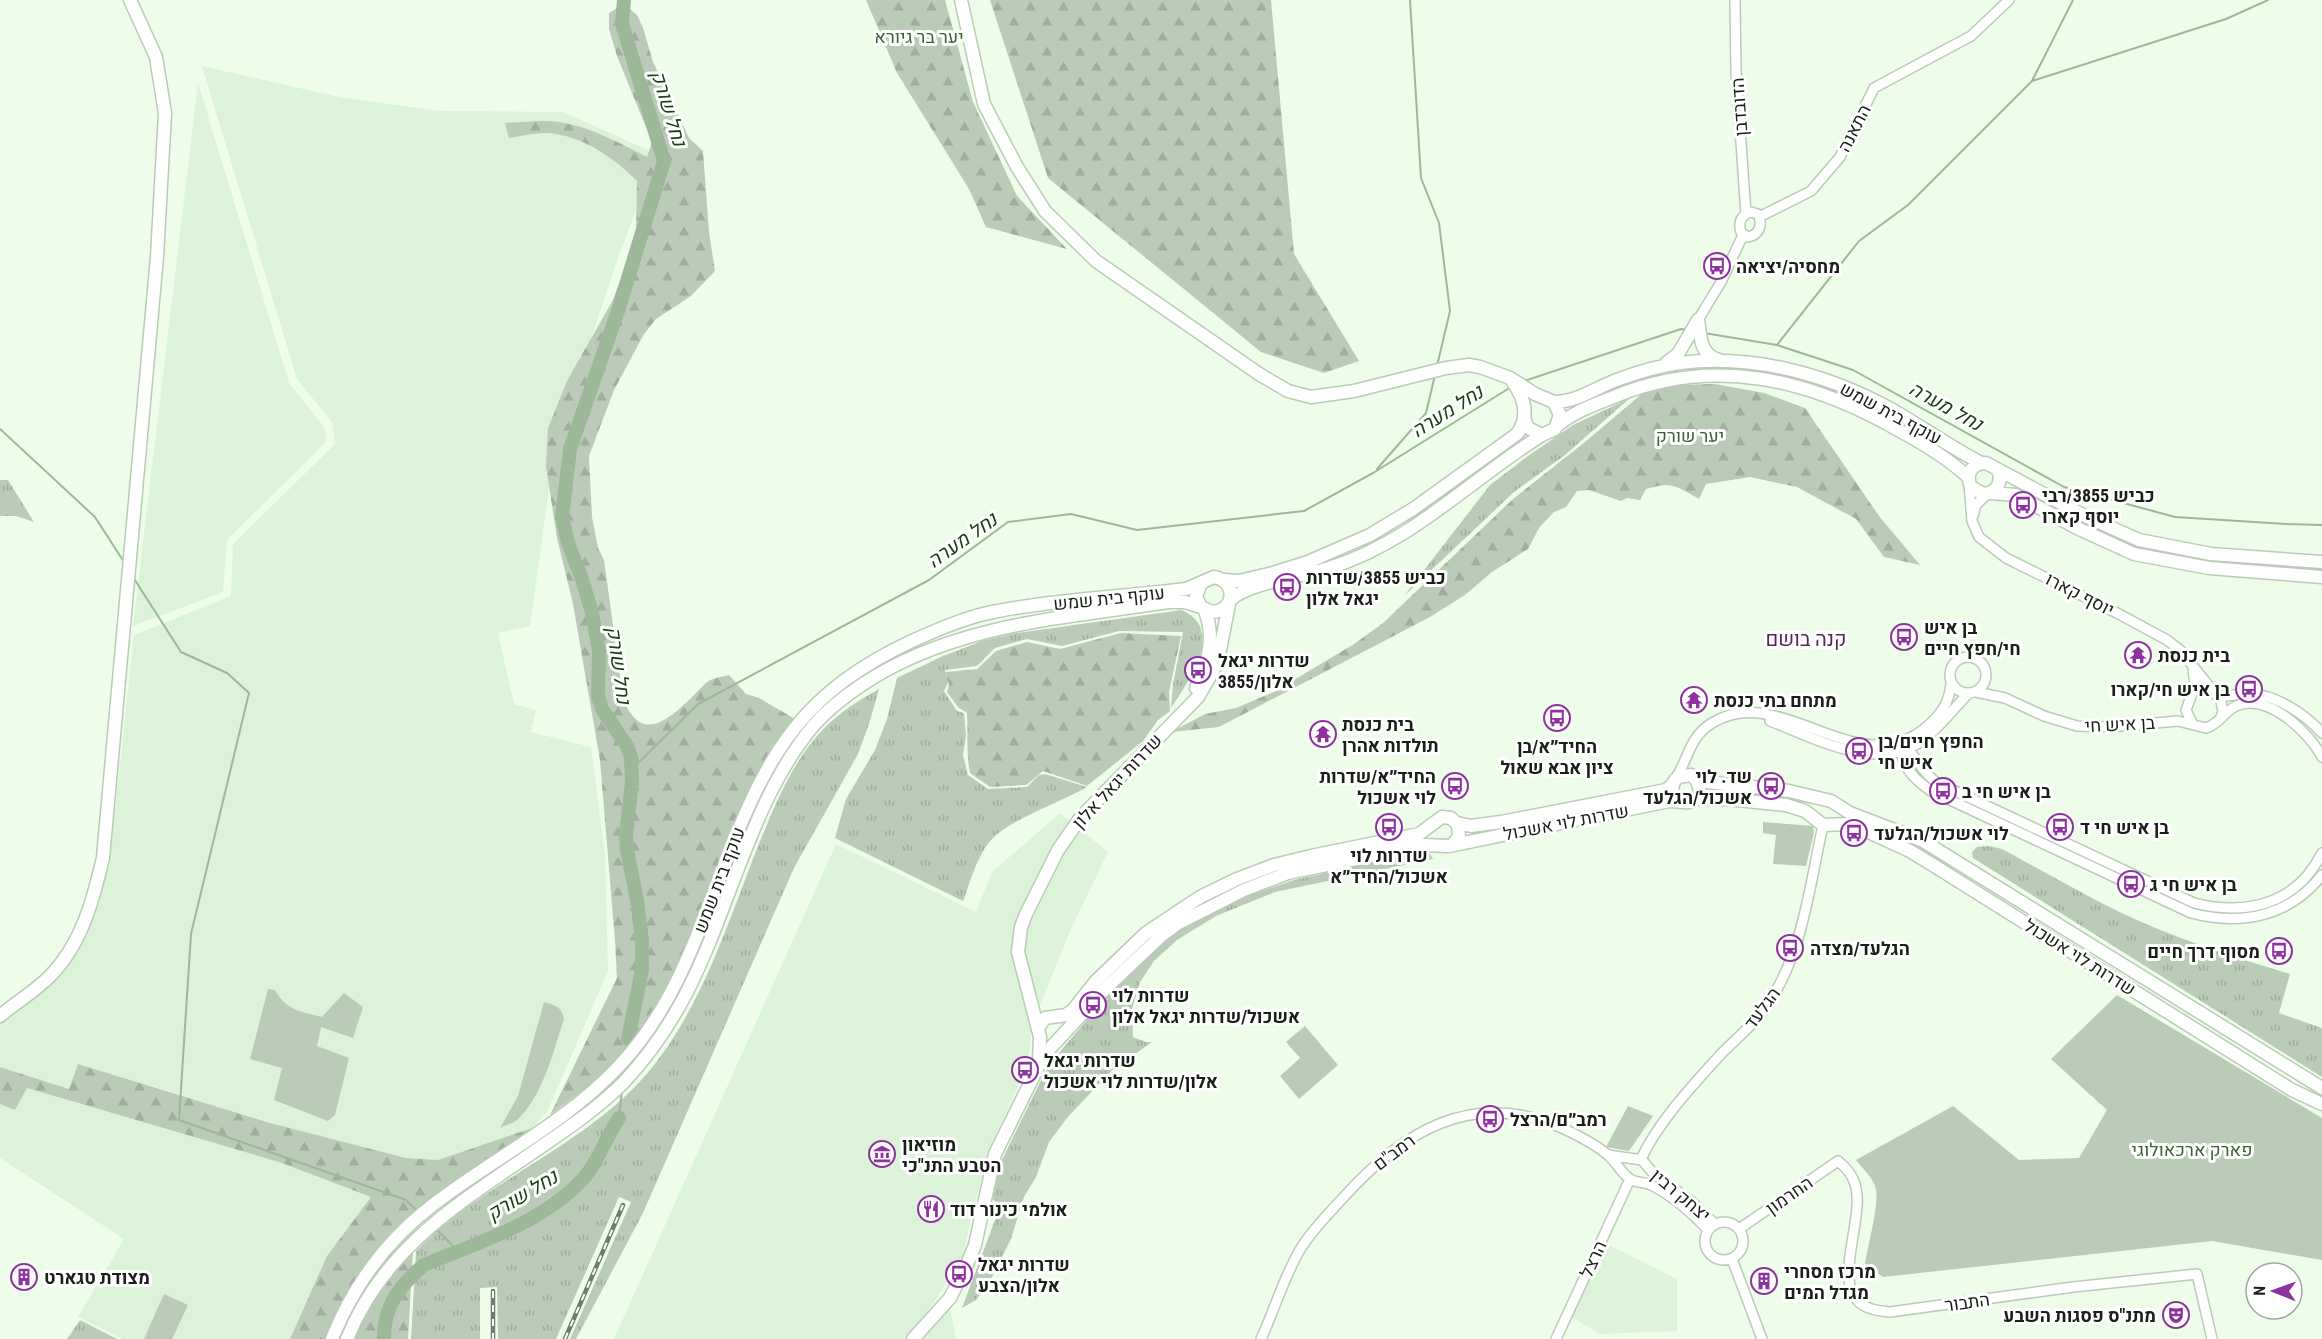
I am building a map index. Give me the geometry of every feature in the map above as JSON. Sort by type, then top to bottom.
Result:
[{"type":"main road","points":[[0,1016],[40,986],[65,957],[81,931],[94,899],[103,858],[157,257],[165,113],[156,57],[130,0]]},
{"type":"main road","points":[[961,0],[984,104],[1017,167],[1045,211],[1096,261],[1288,391],[1311,397],[1354,391],[1459,366],[1480,367],[1510,378],[1549,400],[1560,415],[1558,425],[1551,432],[1542,435],[1421,522],[1377,548],[1337,566],[1312,574],[1243,590],[1217,612],[1202,608],[1196,597],[1201,583],[1214,577],[1239,581],[1273,573],[1308,562],[1370,535],[1413,509],[1517,434],[1533,400],[1549,400]]},
{"type":"main road","points":[[1698,320],[1703,348],[1713,358],[1726,362]]},
{"type":"main road","points":[[1663,366],[1678,354],[1698,320]]},
{"type":"main road","name":"עוקף בית שמש","points":[[1549,400],[1571,400],[1613,381],[1681,363],[1726,362],[1780,366],[1826,380],[1881,404],[1981,463]]},
{"type":"main road","name":"עוקף בית שמש","points":[[1558,425],[1566,418],[1594,405],[1659,381],[1703,376],[1756,378],[1800,387],[1855,407],[1937,453],[1969,480]]},
{"type":"main road","points":[[1510,378],[1523,397],[1525,413],[1532,432],[1542,435]]},
{"type":"main road","points":[[2322,562],[2211,554],[2139,540],[2083,515],[1990,464],[1981,463],[1971,469],[1969,480],[1974,491],[2016,495],[2077,528],[2134,554],[2210,568],[2322,577]]},
{"type":"main road","points":[[1989,493],[1997,488],[2000,481],[1998,470]]},
{"type":"main road","points":[[1224,580],[1230,589],[1229,602]]},
{"type":"main road","name":"עוקף בית שמש","points":[[332,1339],[358,1286],[393,1240],[435,1203],[559,1118],[600,1085],[638,1045],[657,1019],[683,970],[746,809],[764,773],[805,714],[831,690],[862,668],[909,642],[948,625],[997,611],[1179,590],[1201,583]]},
{"type":"main road","name":"עוקף בית שמש","points":[[347,1339],[370,1294],[410,1244],[443,1214],[566,1130],[609,1097],[643,1061],[669,1026],[685,999],[707,950],[759,815],[776,780],[815,724],[839,701],[869,680],[915,655],[962,638],[1001,628],[1168,603],[1185,602],[1202,608]]},
{"type":"main road","name":"שדרות יגאל אלון","points":[[1037,1070],[1041,1054],[1039,1033],[1021,969],[1018,942],[1026,914],[1058,850],[1081,817],[1198,697],[1214,669],[1222,644],[1229,602]]},
{"type":"main road","name":"שדרות יגאל אלון","points":[[1166,730],[1194,692],[1204,668],[1210,640],[1208,618],[1202,608]]},
{"type":"main road","points":[[1696,779],[1700,790],[1696,799],[1688,802],[1679,800],[1673,793],[1674,782],[1682,775],[1696,779],[1789,791],[1823,800]]},
{"type":"main road","name":"שדרות לוי אשכול","points":[[1457,823],[1471,826],[1531,817],[1666,790],[1674,782]]},
{"type":"main road","name":"שדרות לוי אשכול","points":[[1696,799],[1778,803],[1800,809],[1823,822],[1848,824],[1910,851],[2292,1090],[2322,1104]]},
{"type":"main road","name":"שדרות לוי אשכול","points":[[1454,844],[1679,800]]},
{"type":"main road","points":[[1823,800],[1814,808],[1823,822],[1839,814],[1837,806]]},
{"type":"main road","name":"שדרות לוי אשכול","points":[[1823,800],[1831,801],[1837,806],[1942,850],[2322,1088]]},
{"type":"main road","points":[[1030,999],[1052,1016],[1063,1024],[1059,1039],[1047,1042],[1039,1033],[1041,1020],[1052,1016],[1066,1015],[1096,981],[1146,933],[1200,897],[1237,879],[1274,865],[1419,834],[1442,817],[1451,818],[1457,823],[1460,833],[1454,844],[1444,847],[1432,839],[1431,826]]},
{"type":"main road","name":"שדרות יגאל אלון","points":[[913,1339],[950,1299],[967,1264],[975,1245],[995,1154],[1044,1056],[1104,990],[1161,936],[1177,924],[1244,890],[1288,873],[1424,845],[1439,845]]},
{"type":"street","name":"הדובדבן","points":[[1736,0],[1736,72],[1746,214]]},
{"type":"street","name":"התאנה","points":[[1759,217],[1811,191],[1840,157],[1874,88],[1971,36],[2009,0]]},
{"type":"street","points":[[1698,320],[1721,282],[1743,236],[1740,220],[1746,214],[1755,212],[1761,222],[1759,230],[1753,236],[1743,236]]},
{"type":"street","name":"יוסף קארו","points":[[1969,480],[1972,521],[1979,537],[1992,549],[2158,634],[2181,650],[2216,695]]},
{"type":"street","points":[[1972,521],[1976,505],[1989,493]]},
{"type":"street","points":[[1674,782],[1681,771],[1693,740],[1709,725],[1729,716],[1777,717],[1852,742],[1878,746],[1904,748],[1919,743],[1938,728],[1972,693],[1982,687],[1985,671],[1982,663],[1974,658],[1966,657],[1958,660],[1952,666],[1949,675],[1950,697],[1941,714],[1904,748]]},
{"type":"street","points":[[2192,665],[2195,686],[2188,701],[2187,716],[2194,725],[2206,728],[2242,704],[2258,704],[2291,720],[2301,729],[2322,757]]},
{"type":"street","name":"בן איש חי","points":[[1985,680],[2005,698]]},
{"type":"street","points":[[1951,684],[1959,691],[1972,693]]},
{"type":"street","points":[[2188,701],[2194,694],[2204,691],[2216,695],[2249,694],[2270,698],[2309,720],[2322,733]]},
{"type":"street","name":"בן איש חי","points":[[1972,693],[2005,698],[2044,716],[2077,726],[2110,727],[2169,721],[2194,725]]},
{"type":"street","points":[[2216,695],[2222,706],[2221,717]]},
{"type":"street","name":"בן איש חי","points":[[2169,721],[2188,701]]},
{"type":"street","points":[[1689,748],[1688,765],[1696,779]]},
{"type":"street","points":[[1904,748],[1936,782],[2177,896],[2209,907],[2250,908],[2277,899],[2306,879],[2322,854]]},
{"type":"street","points":[[1904,748],[1911,774],[1931,791],[2191,913],[2236,920],[2266,914],[2281,909],[2303,896],[2322,875]]},
{"type":"street","name":"הגלעד","points":[[1630,1178],[1645,1175],[1644,1163],[1651,1140],[1720,1056],[1759,1016],[1780,984],[1797,941],[1823,822]]},
{"type":"street","name":"רמב\"ם","points":[[1261,1339],[1302,1247],[1359,1180],[1384,1156],[1409,1138],[1449,1119],[1469,1114],[1500,1114],[1534,1118],[1562,1128],[1608,1155],[1630,1178]]},
{"type":"street","name":"רמב\"ם","points":[[1608,1155],[1644,1163]]},
{"type":"street","points":[[1630,1160],[1625,1166],[1630,1178]]},
{"type":"street","name":"החרמון","points":[[1739,1229],[1838,1161]]},
{"type":"street","name":"התבור","points":[[1838,1161],[1853,1179],[1858,1193],[1857,1216],[1847,1270],[1849,1286],[1857,1301],[1870,1309],[1890,1312],[2085,1286],[2197,1274],[2212,1339]]},
{"type":"street","name":"יצחק רבין","points":[[1644,1163],[1691,1201],[1711,1227]]},
{"type":"street","name":"יצחק רבין","points":[[1630,1178],[1653,1186],[1711,1227]]},
{"type":"street","name":"הרצל","points":[[1556,1339],[1630,1178]]},
{"type":"street","points":[[1725,1222],[1739,1229],[1743,1238],[1742,1248],[1732,1259],[1722,1260],[1709,1253],[1704,1242],[1711,1227],[1725,1222]]},
{"type":"street","points":[[1732,1259],[1762,1339]]},
{"type":"shaded area","points":[[202,66],[339,97],[439,111],[563,112],[657,154],[618,258],[555,446],[530,626],[498,633],[514,704],[536,710],[531,732],[591,747],[605,855],[608,971],[547,1112],[532,1128],[438,1160],[406,1158],[270,1123],[79,1064],[70,1089],[0,1067],[0,1023],[54,978],[69,959],[100,900],[110,858],[134,635],[231,596],[233,544],[335,444],[332,422],[297,379]]},
{"type":"shaded area","points":[[198,83],[289,383],[325,428],[326,442],[227,540],[223,592],[133,626]]},
{"type":"shaded area","points":[[1060,813],[1108,852],[1070,931],[1032,1025],[1028,1064],[987,1154],[962,1258],[922,1321],[907,1339],[614,1339],[836,844],[976,912],[992,872]]},
{"type":"shaded area","points":[[26,1088],[282,1163],[371,1197],[327,1256],[290,1339],[123,1339],[78,1317],[124,1239],[0,1158],[0,1104],[15,1110]]},
{"type":"shaded area","points":[[1607,1244],[1677,1279],[1677,1331],[1600,1334],[1572,1317]]},
{"type":"shaded area","points":[[950,1309],[956,1339],[923,1339]]},
{"type":"green space","name":"יער בר גיורא","points":[[866,0],[945,0],[973,102],[1017,196],[1067,249],[986,227],[969,189],[897,73]]},
{"type":"green space","points":[[990,0],[1271,0],[1294,254],[1359,361],[1324,373],[1261,352],[1048,178]]},
{"type":"green space","points":[[624,4],[637,15],[653,62],[689,138],[703,151],[709,232],[715,271],[691,296],[656,319],[644,334],[614,390],[589,456],[592,517],[598,548],[604,560],[623,698],[632,715],[641,723],[651,724],[672,715],[707,682],[729,675],[746,694],[759,698],[795,719],[772,747],[697,927],[664,999],[633,1043],[601,1077],[550,1115],[617,978],[600,760],[573,604],[557,538],[546,466],[548,428],[567,381],[614,298],[636,233],[637,181],[607,156],[584,143],[546,133],[509,138],[505,123],[550,121],[565,123],[608,137],[647,157],[652,142],[617,56],[609,29],[609,13]]},
{"type":"green space","name":"יער שורק","points":[[1715,384],[1764,393],[1805,408],[1879,516],[1920,565],[1884,557],[1856,519],[1797,487],[1750,477],[1706,484],[1699,499],[1668,485],[1646,489],[1640,500],[1627,498],[1621,501],[1589,490],[1577,491],[1566,507],[1554,512],[1539,528],[1528,549],[1492,572],[1465,595],[1430,617],[1219,727],[1171,732],[1205,714],[1236,708],[1274,692],[1354,644],[1383,623],[1513,499],[1644,392],[1676,385]]},
{"type":"green space","points":[[1630,398],[1565,455],[1514,492],[1404,596],[1490,485],[1573,425]]},
{"type":"green space","points":[[0,480],[8,480],[34,522],[16,516],[0,516]]},
{"type":"green space","points":[[1182,610],[1195,619],[1201,630],[1202,643],[1194,671],[1171,708],[1183,632],[1119,631],[1062,646],[1027,639],[995,648],[977,666],[945,670],[949,681],[944,691],[957,711],[964,713],[966,735],[963,755],[968,775],[988,789],[1027,787],[1039,775],[1045,774],[1087,787],[1024,817],[993,838],[987,844],[979,860],[963,901],[835,838],[846,799],[875,750],[887,719],[897,678],[943,656],[982,641],[1017,633]]},
{"type":"green space","points":[[1121,633],[1181,636],[1169,692],[1170,711],[1158,720],[1143,741],[1087,786],[1043,771],[1026,785],[990,787],[970,773],[967,713],[958,707],[947,692],[949,684],[946,672],[977,669],[996,651],[1027,642],[1060,649]]},
{"type":"green space","points":[[879,689],[858,754],[794,868],[643,1213],[576,1339],[570,1339],[631,1202],[619,1197],[556,1339],[498,1339],[497,1287],[480,1288],[480,1339],[411,1339],[416,1251],[445,1224],[609,1111],[638,1084],[663,1053],[692,1006],[716,955],[771,816],[797,763],[820,732],[834,719]]},
{"type":"green space","points":[[1763,822],[1813,826],[1814,833],[1806,866],[1773,864],[1776,835],[1763,833]]},
{"type":"green space","points":[[1988,846],[2002,849],[2137,920],[2212,949],[2290,974],[2279,1013],[2322,1028],[2322,1077],[1973,858],[1972,852],[1977,847]]},
{"type":"green space","points":[[1428,850],[1433,859],[1275,892],[1216,916],[1177,940],[1154,961],[1140,982],[1132,1009],[1133,1037],[1152,1042],[1111,1071],[1067,1118],[1049,1142],[1036,1177],[1024,1197],[1011,1239],[991,1279],[976,1300],[962,1308],[1001,1204],[993,1200],[999,1166],[1048,1066],[1112,990],[1146,955],[1171,935],[1219,907],[1256,893],[1294,880]]},
{"type":"green space","points":[[268,989],[275,990],[289,1006],[322,1017],[344,993],[363,1007],[353,1038],[321,1027],[317,1046],[349,1058],[335,1115],[328,1121],[274,1100],[282,1068],[250,1059]]},
{"type":"green space","name":"פארק ארכאולוגי","points":[[2117,995],[2322,1118],[2322,1260],[2212,1241],[1883,1277],[1865,1265],[1875,1213],[1876,1193],[1872,1179],[1856,1160],[1953,1106],[2019,1160],[2079,1158],[2107,1110],[2051,1059]]},
{"type":"green space","points":[[544,1002],[557,1007],[564,1019],[551,1059],[534,1099],[526,1110],[515,1121],[500,1128],[518,1096]]},
{"type":"green space","points":[[1305,1026],[1338,1065],[1299,1099],[1280,1076],[1300,1058],[1286,1042]]},
{"type":"green space","points":[[78,1064],[270,1123],[406,1158],[438,1160],[532,1128],[529,1133],[455,1181],[410,1219],[378,1253],[349,1290],[325,1339],[290,1339],[327,1256],[371,1197],[282,1163],[27,1088],[15,1110],[0,1104],[0,1067],[69,1089]]},
{"type":"green space","points":[[1628,1106],[1653,1116],[1629,1151],[1606,1147]]},
{"type":"green space","points":[[413,1252],[408,1339],[352,1339],[379,1293]]},
{"type":"green space","points":[[164,1294],[188,1305],[172,1339],[144,1339]]},
{"type":"green space","points":[[80,1320],[117,1339],[67,1339]]},
{"type":"waterway","name":"נחל שורק","points":[[624,0],[622,24],[664,161],[618,311],[570,449],[562,517],[568,543],[592,613],[599,651],[598,696],[602,709],[627,746],[631,757],[632,782],[626,835],[642,940],[642,970],[628,1039]]},
{"type":"waterway","points":[[1410,0],[1421,178],[1439,223],[1450,311],[1437,366]]},
{"type":"waterway","points":[[1777,345],[1859,241],[1908,205],[2032,81],[2073,0]]},
{"type":"waterway","points":[[2032,81],[2226,19],[2268,0]]},
{"type":"waterway","name":"נחל מערה","points":[[1524,381],[1681,329],[1687,330]]},
{"type":"waterway","name":"נחל מערה","points":[[1704,333],[1777,345],[1853,370],[2064,487],[2175,517],[2322,525]]},
{"type":"waterway","points":[[1377,469],[1426,413],[1435,375]]},
{"type":"waterway","name":"נחל מערה","points":[[632,769],[698,704],[929,580],[1008,522],[1071,514],[1137,530],[1304,511],[1373,473],[1511,387]]},
{"type":"waterway","points":[[0,429],[95,517],[124,562]]},
{"type":"waterway","points":[[133,577],[181,652],[227,673],[249,693],[191,934],[179,1120],[406,1200],[418,1212]]},
{"type":"waterway","name":"נחל שורק","points":[[627,1048],[628,1039]]},
{"type":"waterway","name":"נחל שורק","points":[[619,1118],[622,1090]]},
{"type":"waterway","name":"נחל שורק","points":[[384,1339],[386,1317],[395,1297],[407,1280],[424,1265],[507,1231],[547,1209],[565,1196],[592,1167],[619,1118]]},
{"type":"waterway","points":[[436,1229],[458,1251]]},
{"type":"railway","points":[[565,1339],[623,1205]]},
{"type":"railway","points":[[493,1291],[493,1339]]},
{"type":"place","name":"מחסיה/יציאה","points":[[1717,266]]},
{"type":"place","name":"כביש 3855/רבי יוסף קארו","points":[[2023,505]]},
{"type":"place","name":"כביש 3855/שדרות יגאל אלון","points":[[1287,587]]},
{"type":"place","name":"בן איש חי/חפץ חיים","points":[[1904,637]]},
{"type":"place","name":"בית כנסת","points":[[2138,655]]},
{"type":"place","name":"שדרות יגאל אלון/3855","points":[[1198,670]]},
{"type":"place","name":"בן איש חי/קארו","points":[[2249,689]]},
{"type":"place","name":"מתחם בתי כנסת","points":[[1694,700]]},
{"type":"place","name":"החיד״א/בן ציון אבא שאול","points":[[1557,718]]},
{"type":"place","name":"בית כנסת תולדות אהרן","points":[[1323,734]]},
{"type":"place","name":"החפץ חיים/בן איש חי","points":[[1859,751]]},
{"type":"place","name":"החיד״א/שדרות לוי אשכול","points":[[1455,786]]},
{"type":"place","name":"שד. לוי אשכול/הגלעד","points":[[1771,786]]},
{"type":"place","name":"בן איש חי ב","points":[[1943,791]]},
{"type":"place","name":"שדרות לוי אשכול/החיד״א","points":[[1389,827]]},
{"type":"place","name":"בן איש חי ד","points":[[2060,827]]},
{"type":"place","name":"לוי אשכול/הגלעד","points":[[1854,833]]},
{"type":"place","name":"בן איש חי ג","points":[[2131,884]]},
{"type":"place","name":"הגלעד/מצדה","points":[[1790,948]]},
{"type":"place","name":"מסוף דרך חיים","points":[[2279,951]]},
{"type":"place","name":"שדרות לוי אשכול/שדרות יגאל אלון","points":[[1093,1005]]},
{"type":"place","name":"שדרות יגאל אלון/שדרות לוי אשכול","points":[[1025,1070]]},
{"type":"place","name":"רמב״ם/הרצל","points":[[1490,1119]]},
{"type":"place","name":"מוזיאון הטבע התנ\"כי","points":[[882,1154]]},
{"type":"place","name":"אולמי כינור דוד","points":[[931,1209]]},
{"type":"place","name":"שדרות יגאל אלון/הצבע","points":[[959,1274]]},
{"type":"place","name":"מצודת טגארט","points":[[24,1277]]},
{"type":"place","name":"מרכז מסחרי מגדל המים","points":[[1764,1281]]},
{"type":"place","name":"מתנ\"ס פסגות השבע","points":[[2176,1315]]},
{"type":"district","name":"קנה בושם","points":[[1806,639]]}]
